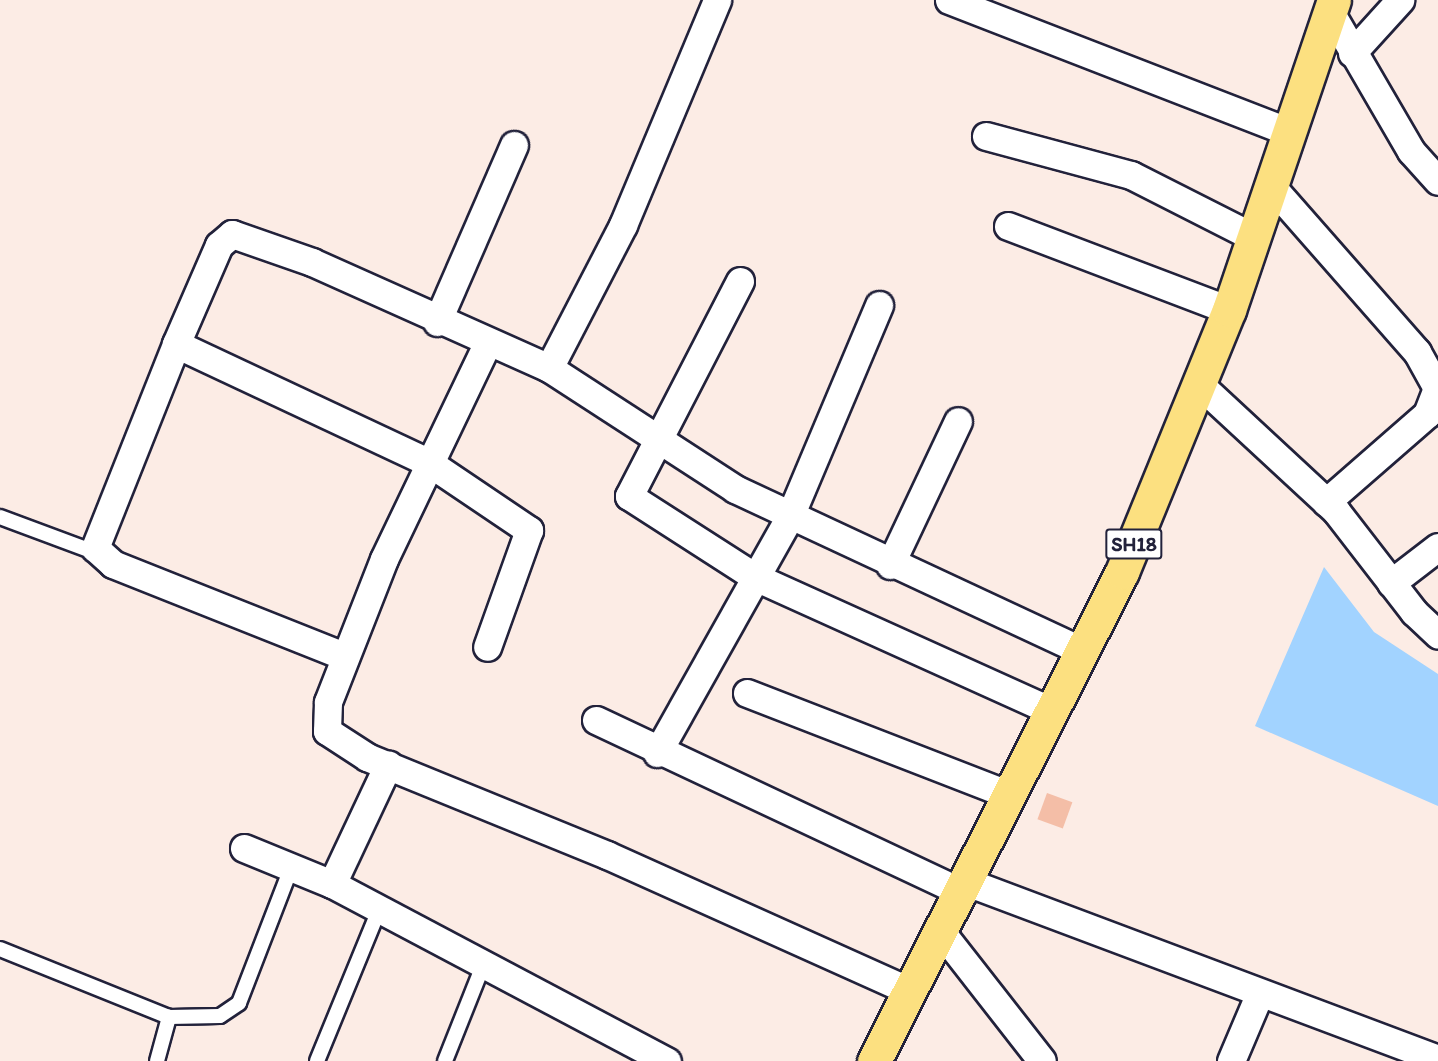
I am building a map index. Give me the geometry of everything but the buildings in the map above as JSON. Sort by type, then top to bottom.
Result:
[{"type":"main road","name":"SH18","points":[[874,1061],[908,990],[942,933],[1122,572],[1229,310],[1331,5]]},
{"type":"street","points":[[549,368],[622,225],[717,0]]},
{"type":"street","points":[[949,0],[1287,131]]},
{"type":"street","points":[[1352,53],[1400,0]]},
{"type":"street","points":[[1331,5],[1352,53],[1410,151],[1438,181]]},
{"type":"street","points":[[986,136],[1131,175],[1254,238]]},
{"type":"street","points":[[437,322],[514,145]]},
{"type":"street","points":[[1272,187],[1417,352],[1434,377],[1437,400],[1326,502]]},
{"type":"street","points":[[1008,226],[1229,310]]},
{"type":"street","points":[[344,656],[113,564],[98,553],[176,344],[219,245],[232,234],[312,261],[437,322],[549,368],[659,439],[790,516],[890,566],[1083,651]]},
{"type":"street","points":[[740,281],[629,496],[755,577],[1054,711]]},
{"type":"street","points":[[657,753],[790,516],[879,305]]},
{"type":"street","points":[[176,344],[428,462],[529,530],[487,647]]},
{"type":"street","points":[[487,344],[428,462],[344,656],[328,702],[327,731],[388,765],[607,855],[908,990]]},
{"type":"street","points":[[1199,384],[1326,502],[1391,583],[1438,634]]},
{"type":"street","points":[[890,566],[958,421]]},
{"type":"street","points":[[1391,583],[1438,547]]},
{"type":"street","points":[[747,693],[1010,795]]},
{"type":"street","points":[[596,720],[657,753],[965,887],[1438,1059]]},
{"type":"street","points":[[332,884],[388,765]]},
{"type":"street","points":[[244,848],[332,884],[378,912],[482,968],[667,1061]]},
{"type":"street","points":[[942,933],[1042,1061]]},
{"type":"street","points":[[1231,1061],[1259,995]]},
{"type":"lane","points":[[0,517],[98,553]]},
{"type":"lane","points":[[0,949],[169,1017],[220,1016],[239,1003],[291,868]]},
{"type":"lane","points":[[317,1061],[378,912]]},
{"type":"lane","points":[[445,1061],[482,968]]},
{"type":"lane","points":[[157,1061],[169,1017]]},
{"type":"water","points":[[1324,567],[1374,632],[1438,674],[1438,806],[1255,726]]}]
